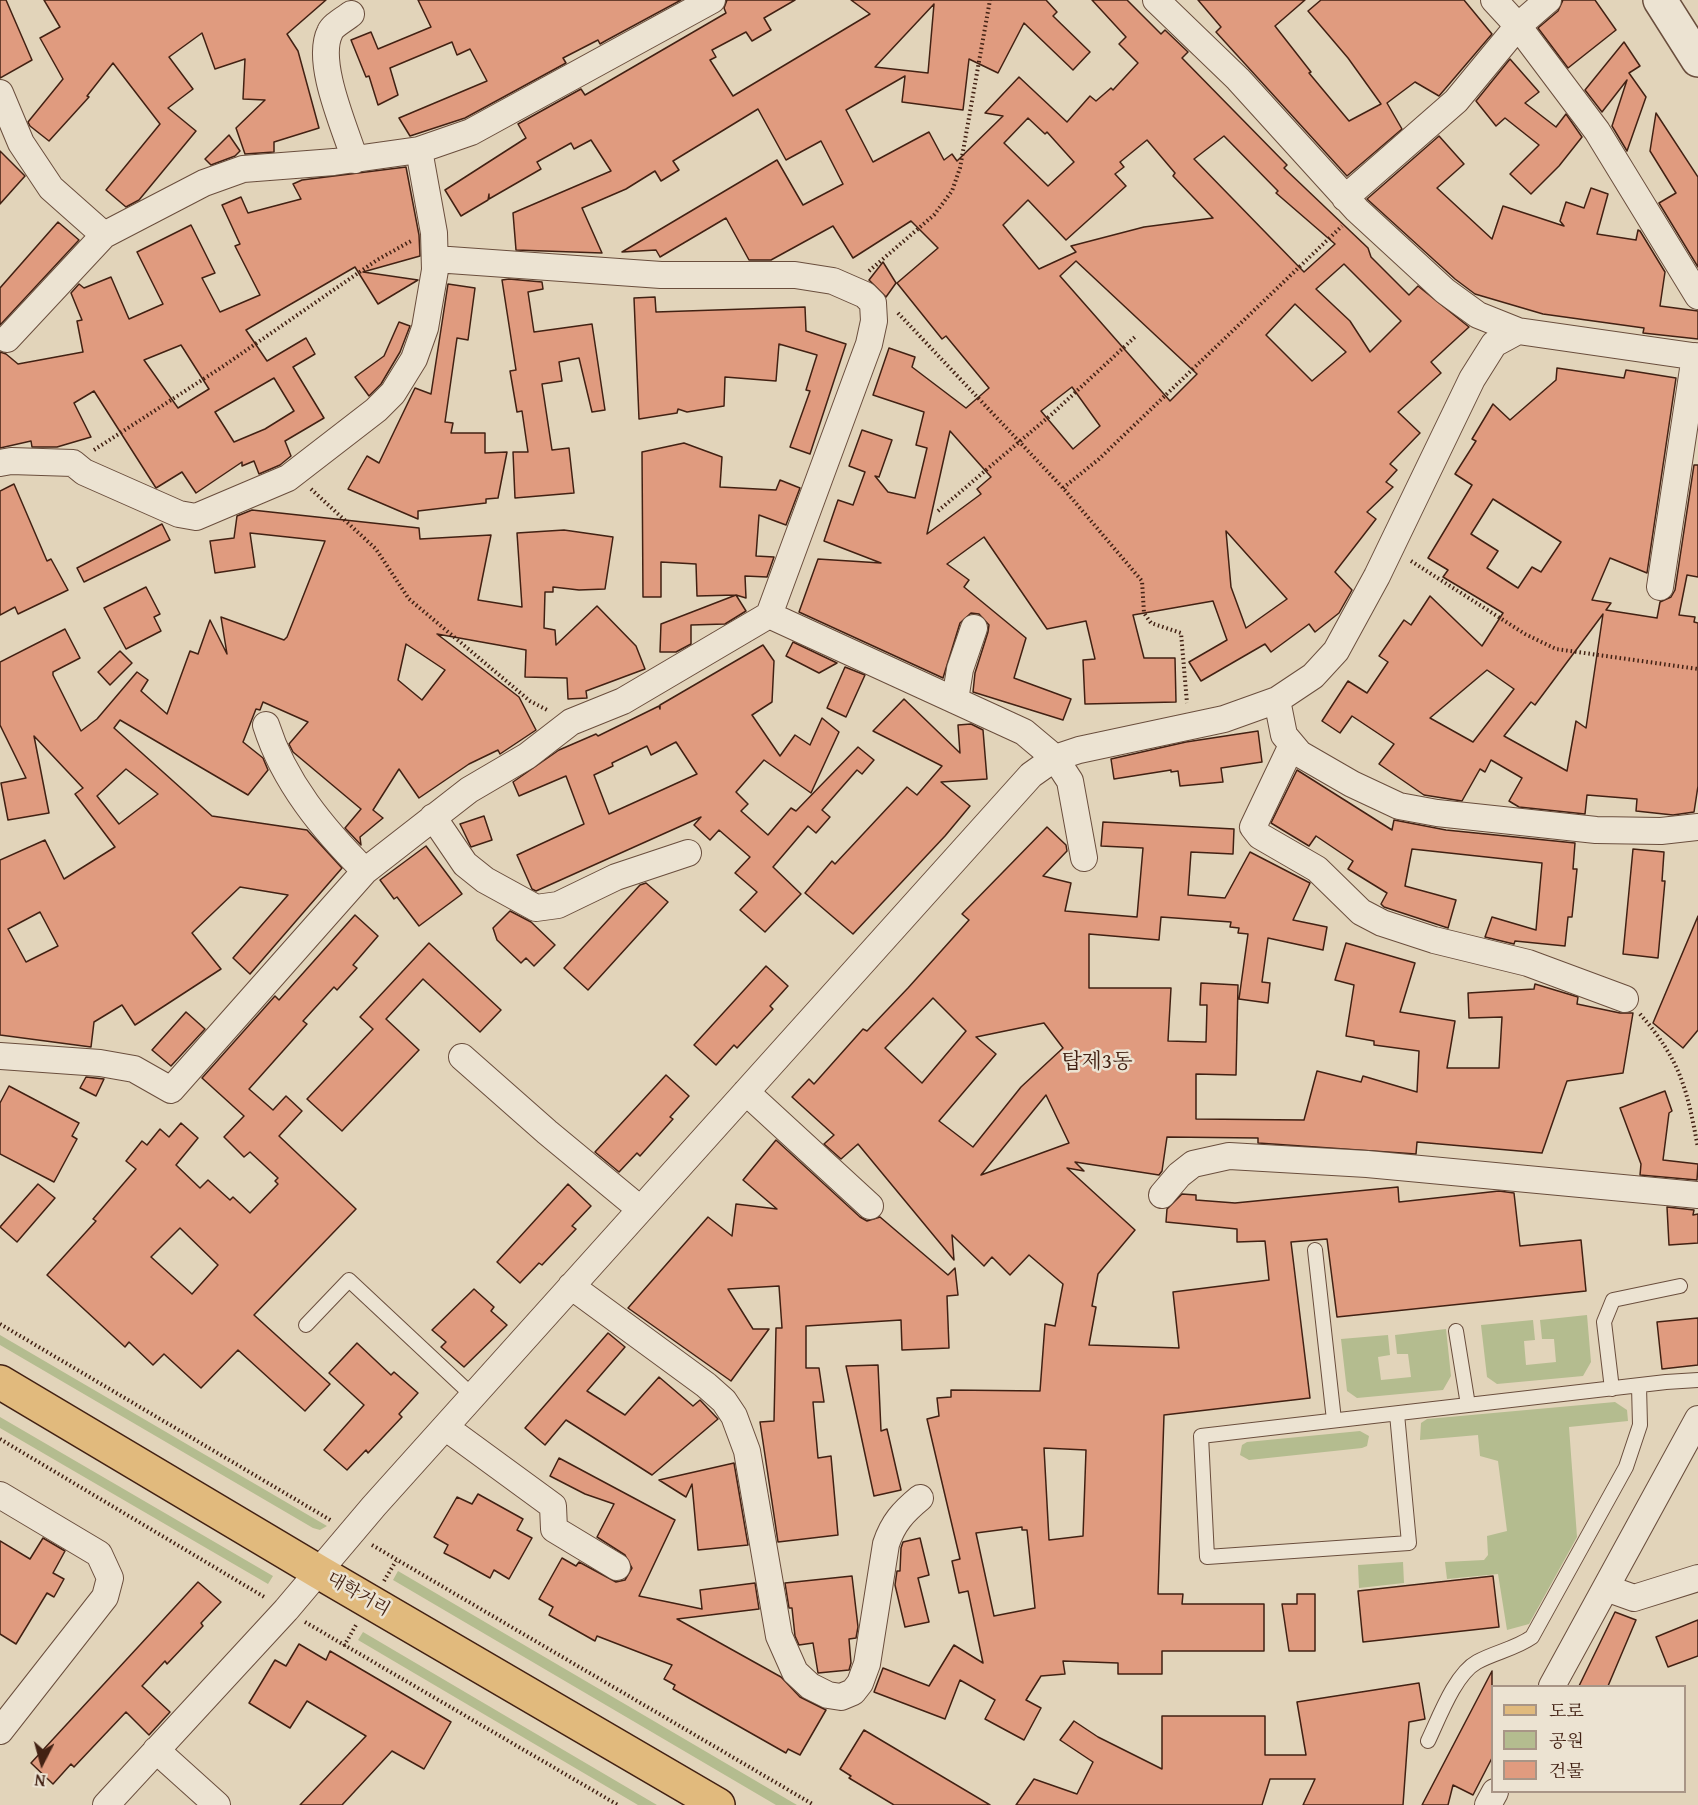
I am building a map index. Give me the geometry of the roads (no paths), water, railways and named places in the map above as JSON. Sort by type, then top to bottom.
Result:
[{"type":"main road","name":"대학거리","points":[[0,1382],[718,1805]]},
{"type":"street","points":[[7,339],[104,235],[204,183],[243,169],[356,160],[419,150],[471,132],[712,0]]},
{"type":"street","points":[[1156,0],[1238,80],[1351,204],[1445,291],[1478,315],[1518,331],[1697,356],[1660,586]]},
{"type":"street","points":[[1494,0],[1518,26],[1597,131],[1698,296]]},
{"type":"street","points":[[1351,204],[1456,101],[1518,26],[1548,0]]},
{"type":"street","points":[[1660,0],[1698,60]]},
{"type":"street","points":[[351,14],[330,31],[325,51],[329,78],[356,160]]},
{"type":"street","points":[[0,93],[21,143],[51,188],[104,235]]},
{"type":"street","points":[[0,463],[10,461],[73,464],[84,472],[179,513],[196,517],[294,474],[376,410],[393,393],[414,359],[425,328],[435,260],[434,233],[419,150]]},
{"type":"street","points":[[0,1056],[100,1063],[134,1069],[171,1090],[365,871],[469,790],[527,756],[571,722],[623,701],[769,615],[869,344],[874,321],[863,296],[833,281],[795,275],[661,275],[435,260]]},
{"type":"street","points":[[106,1805],[319,1572],[571,1286],[1032,775],[1055,758],[1079,750],[1224,719],[1277,700],[1313,676],[1336,651],[1390,548],[1472,379],[1494,344],[1518,331]]},
{"type":"street","points":[[769,615],[1024,732],[1055,758],[1070,781],[1084,858]]},
{"type":"street","points":[[954,700],[960,669],[974,628]]},
{"type":"street","points":[[1277,700],[1284,735],[1300,754],[1352,784],[1409,808],[1596,830],[1661,831],[1698,827]]},
{"type":"street","points":[[266,725],[276,755],[302,795],[330,836],[365,871]]},
{"type":"street","points":[[1292,745],[1255,820],[1253,827],[1260,836],[1317,869],[1361,912],[1382,923],[1434,940],[1528,963],[1625,999]]},
{"type":"street","points":[[433,817],[465,864],[485,880],[536,908],[558,905],[616,877],[688,853]]},
{"type":"street","points":[[462,1057],[547,1132],[640,1209]]},
{"type":"street","points":[[746,1092],[870,1206]]},
{"type":"street","points":[[1162,1195],[1179,1175],[1193,1164],[1228,1156],[1367,1164],[1698,1195]]},
{"type":"street","points":[[571,1286],[706,1385],[724,1401],[734,1416],[747,1451],[779,1636],[795,1672],[810,1686],[828,1695],[841,1697],[853,1692],[860,1683],[867,1664],[886,1544],[897,1520],[920,1498]]},
{"type":"street","points":[[1553,1685],[1698,1419]]},
{"type":"street","points":[[445,1427],[553,1506],[554,1529],[617,1567]]},
{"type":"street","points":[[0,1495],[99,1554],[110,1578],[105,1597],[0,1731]]},
{"type":"street","points":[[1606,1588],[1634,1598],[1698,1578]]},
{"type":"street","points":[[156,1750],[217,1805]]},
{"type":"lane","points":[[1315,1250],[1334,1420]]},
{"type":"lane","points":[[306,1325],[349,1280],[473,1396]]},
{"type":"lane","points":[[1612,1389],[1604,1322],[1613,1299],[1680,1286]]},
{"type":"lane","points":[[1456,1331],[1468,1405]]},
{"type":"lane","points":[[1397,1414],[1408,1543],[1207,1557],[1201,1436],[1698,1380]]},
{"type":"lane","points":[[1428,1741],[1462,1674],[1476,1662],[1518,1647],[1532,1637],[1626,1467],[1640,1425],[1639,1386]]},
{"type":"district","name":"탑제3동","points":[[1097,1063]]}]
